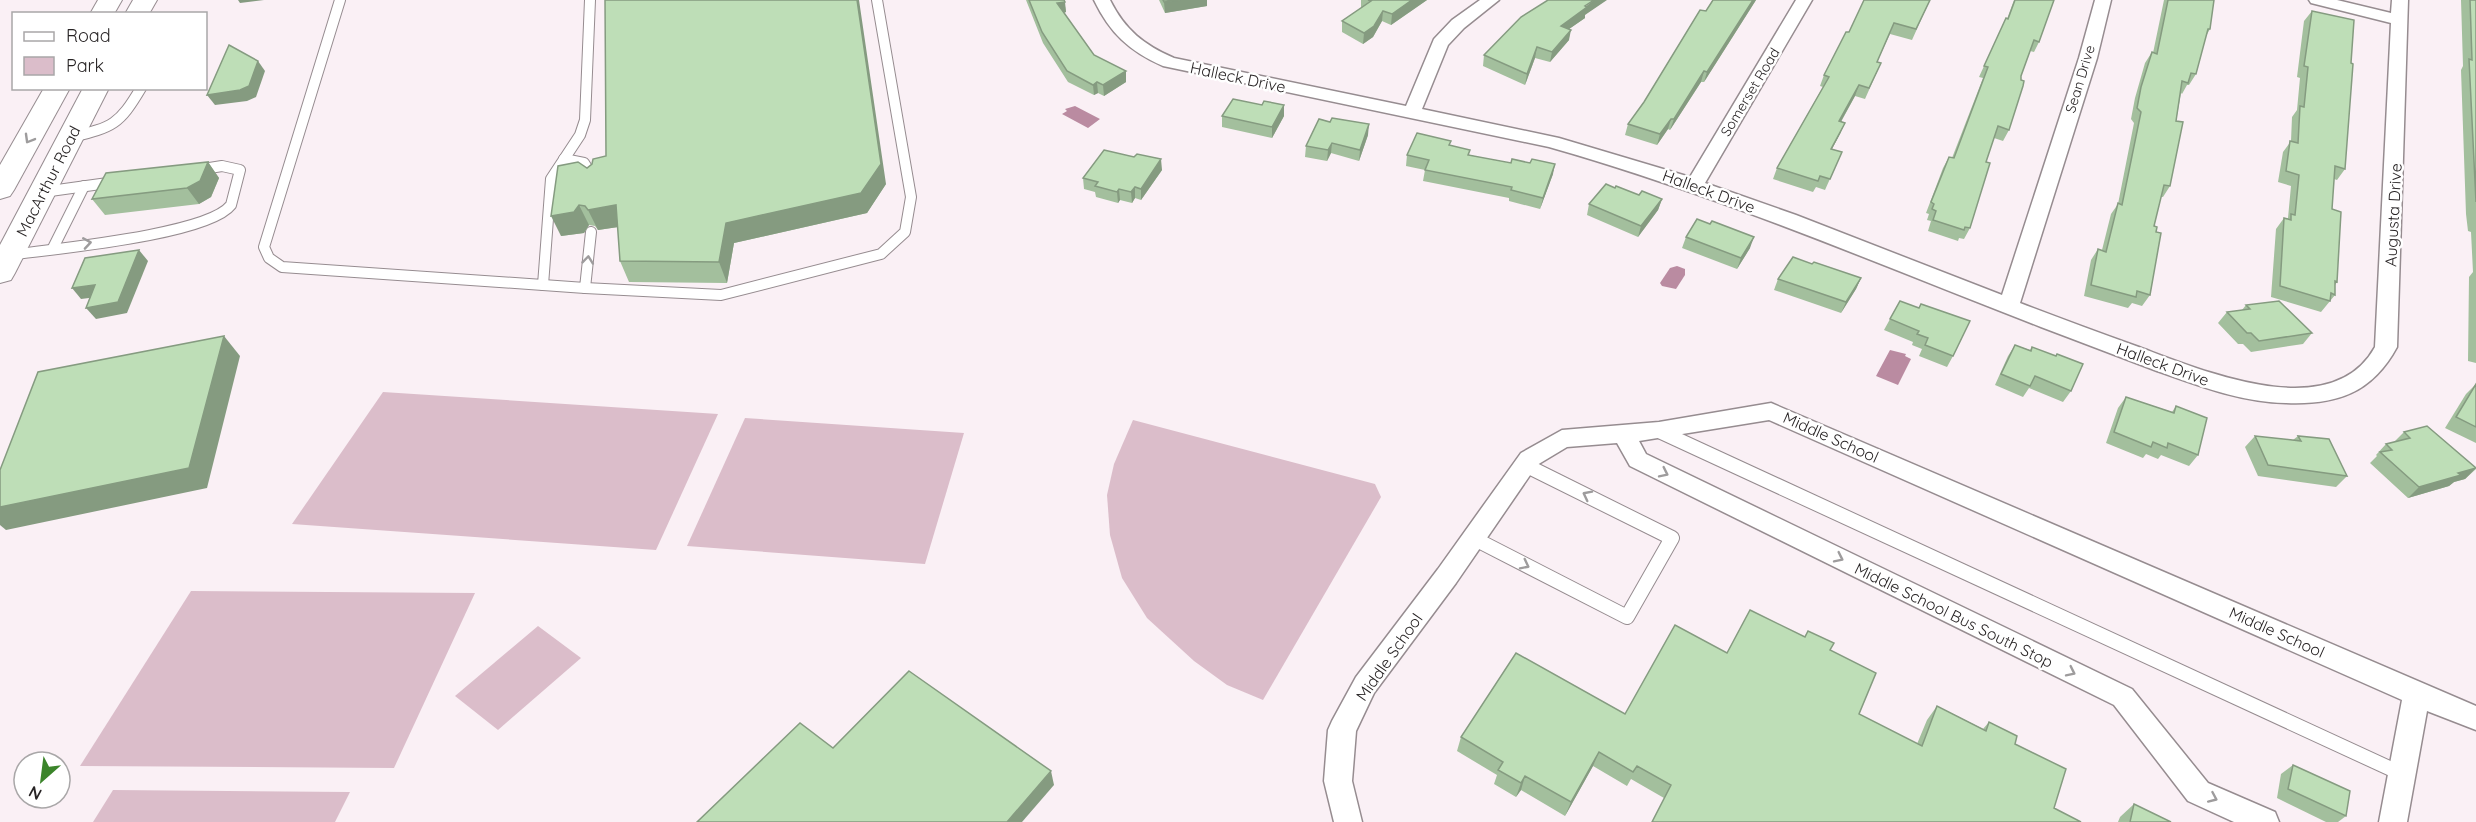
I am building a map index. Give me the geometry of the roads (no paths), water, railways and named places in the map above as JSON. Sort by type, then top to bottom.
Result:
[{"type":"highway","points":[[0,190],[56,90]]},
{"type":"highway","name":"MacArthur Road","points":[[4,264],[95,90]]},
{"type":"street","name":"Halleck Drive","points":[[1102,0],[1112,23],[1120,32],[1149,54],[1169,62],[1564,145],[1695,184],[2009,306],[2221,385],[2269,394],[2303,395],[2324,392]]},
{"type":"street","points":[[1412,113],[1440,43],[1458,24],[1491,0]]},
{"type":"street","name":"Somerset Road","points":[[1695,184],[1804,0]]},
{"type":"street","name":"Sean Drive","points":[[2009,306],[2088,58],[2103,0]]},
{"type":"street","points":[[2316,0],[2400,20]]},
{"type":"street","name":"Augusta Drive","points":[[2324,392],[2350,386],[2367,376],[2380,362],[2386,347],[2400,0]]},
{"type":"street","name":"Middle School","points":[[1348,822],[1338,781],[1342,730],[1365,685],[1529,459],[1562,439],[1659,431],[1771,411],[2417,694],[2476,717]]},
{"type":"street","name":"Middle School Bus South Stop","points":[[1624,434],[1638,460],[2123,697],[2198,792],[2265,822]]},
{"type":"street","points":[[2393,822],[2417,694]]},
{"type":"lane","points":[[340,0],[264,247],[269,258],[282,267],[721,295],[881,254],[905,232],[911,197],[877,0]]},
{"type":"lane","points":[[543,285],[551,179],[580,135],[585,120],[590,0]]},
{"type":"lane","points":[[70,137],[110,127],[123,119],[140,90]]},
{"type":"lane","points":[[564,159],[580,159],[591,167],[595,181]]},
{"type":"lane","points":[[4,264],[53,248],[188,227],[217,217],[230,207],[240,170],[222,166],[181,172]]},
{"type":"lane","points":[[42,192],[126,180]]},
{"type":"lane","points":[[53,248],[84,186]]},
{"type":"lane","points":[[585,288],[591,232]]},
{"type":"lane","points":[[1659,431],[2402,774]]},
{"type":"lane","points":[[1473,538],[1627,616],[1672,538],[1526,465]]}]
